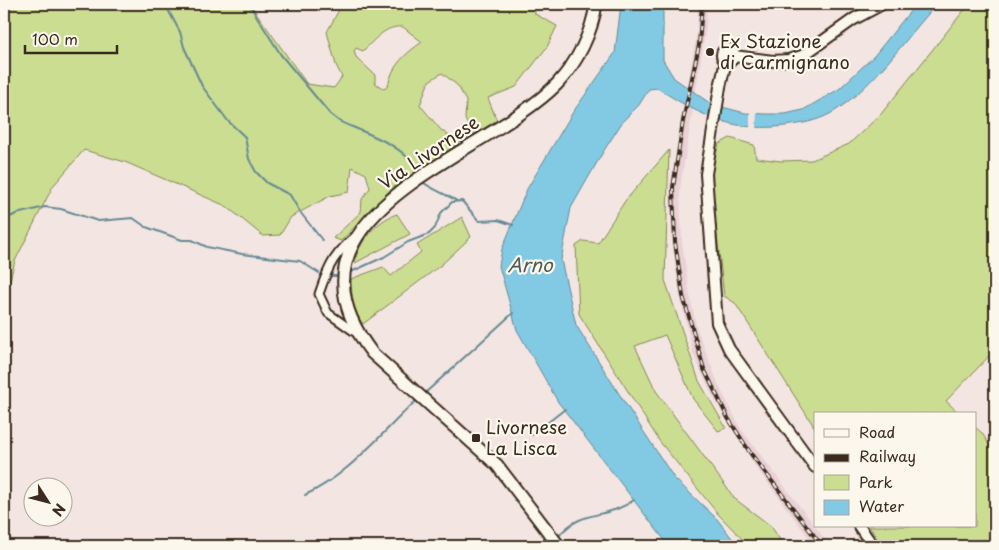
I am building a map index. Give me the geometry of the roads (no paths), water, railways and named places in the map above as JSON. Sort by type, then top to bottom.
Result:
[{"type":"main road","name":"Via Livornese","points":[[559,546],[497,465],[372,353],[359,336],[350,316],[344,282],[346,263],[352,244],[384,204],[400,191],[508,122],[556,84],[584,44],[594,18],[596,4]]},
{"type":"street","points":[[814,466],[729,349],[717,323],[706,174],[720,87],[730,58],[773,61],[795,58],[812,50],[871,4]]},
{"type":"street","points":[[854,19],[882,4]]},
{"type":"street","points":[[359,336],[328,313],[319,294],[328,268],[339,250],[360,233]]},
{"type":"street","points":[[860,528],[873,546]]},
{"type":"water","name":"Arno","points":[[621,4],[663,4],[663,60],[674,78],[711,104],[745,113],[785,114],[803,110],[839,89],[874,56],[916,4],[937,4],[864,88],[835,111],[814,120],[772,127],[737,125],[705,115],[657,88],[649,89],[639,105],[623,121],[571,208],[561,260],[576,325],[674,478],[717,519],[738,546],[669,546],[558,402],[517,330],[499,266],[502,249],[527,189],[573,112],[615,53]]},
{"type":"waterway","points":[[165,4],[180,32],[184,47],[202,86],[228,121],[245,137],[249,159],[256,172],[267,183],[290,195],[300,212],[322,240]]},
{"type":"waterway","points":[[249,4],[281,55],[330,114],[339,121],[394,147],[412,162],[418,172]]},
{"type":"waterway","points":[[423,182],[457,201]]},
{"type":"waterway","points":[[351,272],[384,257],[408,242],[429,234],[435,228],[441,213],[452,202],[462,201],[479,221],[498,220],[513,225]]},
{"type":"waterway","points":[[4,220],[16,214],[45,207],[61,209],[98,221],[133,218],[146,227],[182,240],[192,240],[207,247],[242,254],[300,261],[319,273]]},
{"type":"waterway","points":[[327,276],[338,276]]},
{"type":"waterway","points":[[424,394],[513,313]]},
{"type":"waterway","points":[[305,495],[336,477],[417,400]]},
{"type":"waterway","points":[[532,435],[565,409]]},
{"type":"waterway","points":[[558,537],[576,522],[614,510],[634,500]]},
{"type":"railway","points":[[702,4],[699,45],[683,121],[673,188],[675,242],[683,296],[704,369],[728,418],[751,454],[822,546]]},
{"type":"place","name":"Ex Stazione di Carmignano","points":[[710,52]]},
{"type":"place","name":"Livornese La Lisca","points":[[476,438]]}]
